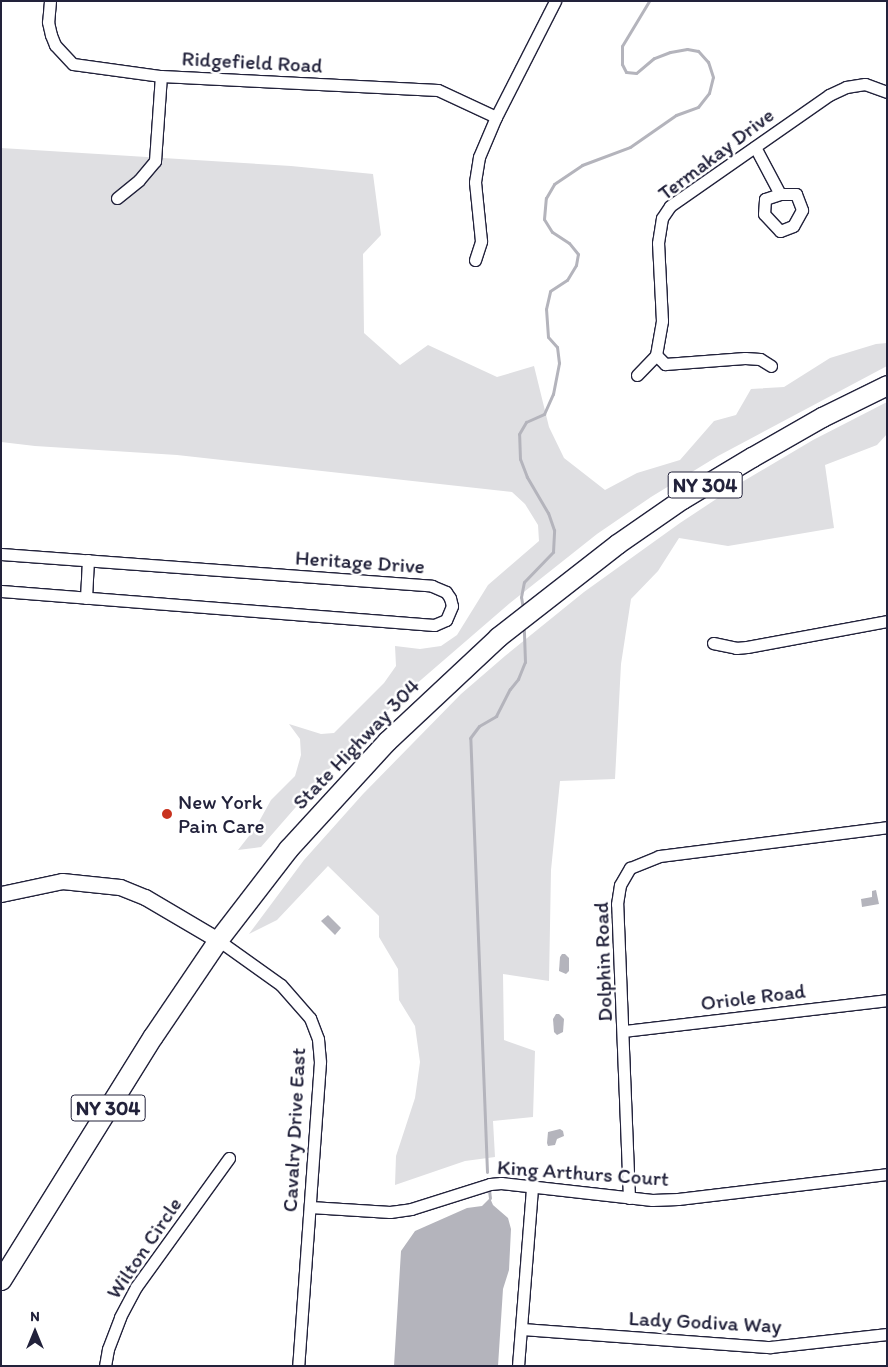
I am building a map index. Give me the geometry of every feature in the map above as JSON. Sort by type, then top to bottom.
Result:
[{"type":"main road","name":"State Highway 304","points":[[1,1280],[157,1030],[218,940],[273,868],[345,784],[435,694],[512,626],[617,544],[713,480],[800,429],[887,385]]},
{"type":"street","name":"Ridgefield Road","points":[[50,1],[48,22],[54,45],[73,64],[161,76],[438,90],[496,117]]},
{"type":"street","points":[[475,260],[482,241],[475,182],[479,157],[496,117],[555,1]]},
{"type":"street","points":[[117,198],[139,180],[155,161],[161,76]]},
{"type":"street","name":"Termakay Drive","points":[[656,355],[662,321],[658,242],[662,218],[670,206],[829,95],[846,87],[865,84],[887,92]]},
{"type":"street","points":[[756,147],[780,194]]},
{"type":"street","points":[[638,375],[656,355],[665,364],[746,358],[760,359],[771,366]]},
{"type":"street","name":"Heritage Drive","points":[[1,554],[432,586],[443,590],[448,595],[452,606],[446,620],[434,624],[1,591]]},
{"type":"street","points":[[86,598],[88,560]]},
{"type":"street","points":[[713,643],[736,648],[747,647],[887,621]]},
{"type":"street","name":"Dolphin Road","points":[[629,1198],[624,1031],[617,904],[620,885],[630,868],[659,856],[887,827]]},
{"type":"street","points":[[1,894],[62,881],[120,887],[145,897],[218,940]]},
{"type":"street","name":"Cavalry Drive East","points":[[218,940],[281,985],[310,1018],[318,1039],[320,1062],[298,1366]]},
{"type":"street","name":"Oriole Road","points":[[624,1031],[887,1000]]},
{"type":"street","name":"Wilton Circle","points":[[104,1366],[120,1317],[136,1287],[229,1158]]},
{"type":"street","name":"King Arthurs Court","points":[[310,1207],[390,1212],[411,1209],[490,1184],[629,1198],[678,1199],[887,1174]]},
{"type":"street","points":[[518,1366],[532,1188]]},
{"type":"street","name":"Lady Godiva Way","points":[[522,1329],[770,1348],[887,1334]]},
{"type":"shaded area","points":[[1,148],[291,166],[373,174],[381,235],[363,254],[364,333],[400,365],[428,345],[497,377],[534,366],[549,427],[564,458],[605,490],[637,473],[680,460],[714,421],[736,415],[751,389],[784,387],[830,358],[876,344],[887,343],[887,366],[718,456],[651,497],[597,534],[510,603],[400,698],[329,769],[261,847],[238,850],[256,827],[271,800],[295,776],[301,755],[300,739],[289,724],[321,734],[334,733],[384,683],[396,666],[395,646],[420,649],[441,646],[457,635],[488,585],[539,541],[538,525],[525,504],[512,492],[177,455],[1,442]]},
{"type":"shaded area","points":[[887,402],[887,434],[877,445],[825,465],[834,528],[728,546],[679,538],[658,571],[631,599],[621,664],[615,779],[560,781],[551,870],[549,981],[503,974],[504,1040],[535,1051],[533,1117],[493,1121],[495,1157],[465,1161],[395,1185],[396,1156],[415,1098],[420,1062],[415,1026],[399,1000],[398,969],[379,937],[379,916],[328,866],[277,920],[249,934],[304,860],[363,794],[461,694],[505,656],[584,592],[680,523],[742,482],[813,440]]},
{"type":"shaded area","points":[[876,890],[879,904],[862,907],[861,899],[872,897],[872,891]]},
{"type":"shaded area","points":[[328,915],[341,928],[335,935],[321,921]]},
{"type":"shaded area","points":[[562,954],[569,958],[569,971],[566,974],[559,971]]},
{"type":"shaded area","points":[[556,1014],[559,1014],[564,1019],[563,1032],[557,1035],[554,1032],[553,1019]]},
{"type":"shaded area","points":[[560,1129],[563,1131],[564,1136],[557,1139],[555,1145],[548,1146],[548,1132]]},
{"type":"shaded area","points":[[490,1198],[493,1205],[508,1218],[511,1229],[509,1270],[503,1289],[498,1366],[394,1366],[401,1251],[415,1231],[467,1208],[482,1206]]},
{"type":"waterway","points":[[523,609],[521,597],[524,582],[553,552],[554,530],[548,513],[527,477],[520,459],[519,434],[526,422],[544,414],[553,394],[559,363],[557,347],[548,337],[546,309],[550,291],[567,280],[576,265],[578,254],[569,243],[552,232],[544,219],[546,198],[554,184],[582,165],[630,147],[676,115],[698,107],[709,93],[713,77],[708,62],[698,51],[687,49],[670,52],[654,58],[636,73],[626,72],[622,64],[622,46],[649,1]]},
{"type":"waterway","points":[[487,1172],[470,738],[479,726],[496,716],[510,689],[518,679],[525,662],[524,625]]},
{"type":"waterway","points":[[489,1190],[490,1198]]},
{"type":"place","name":"New York Pain Care","points":[[167,814]]}]
